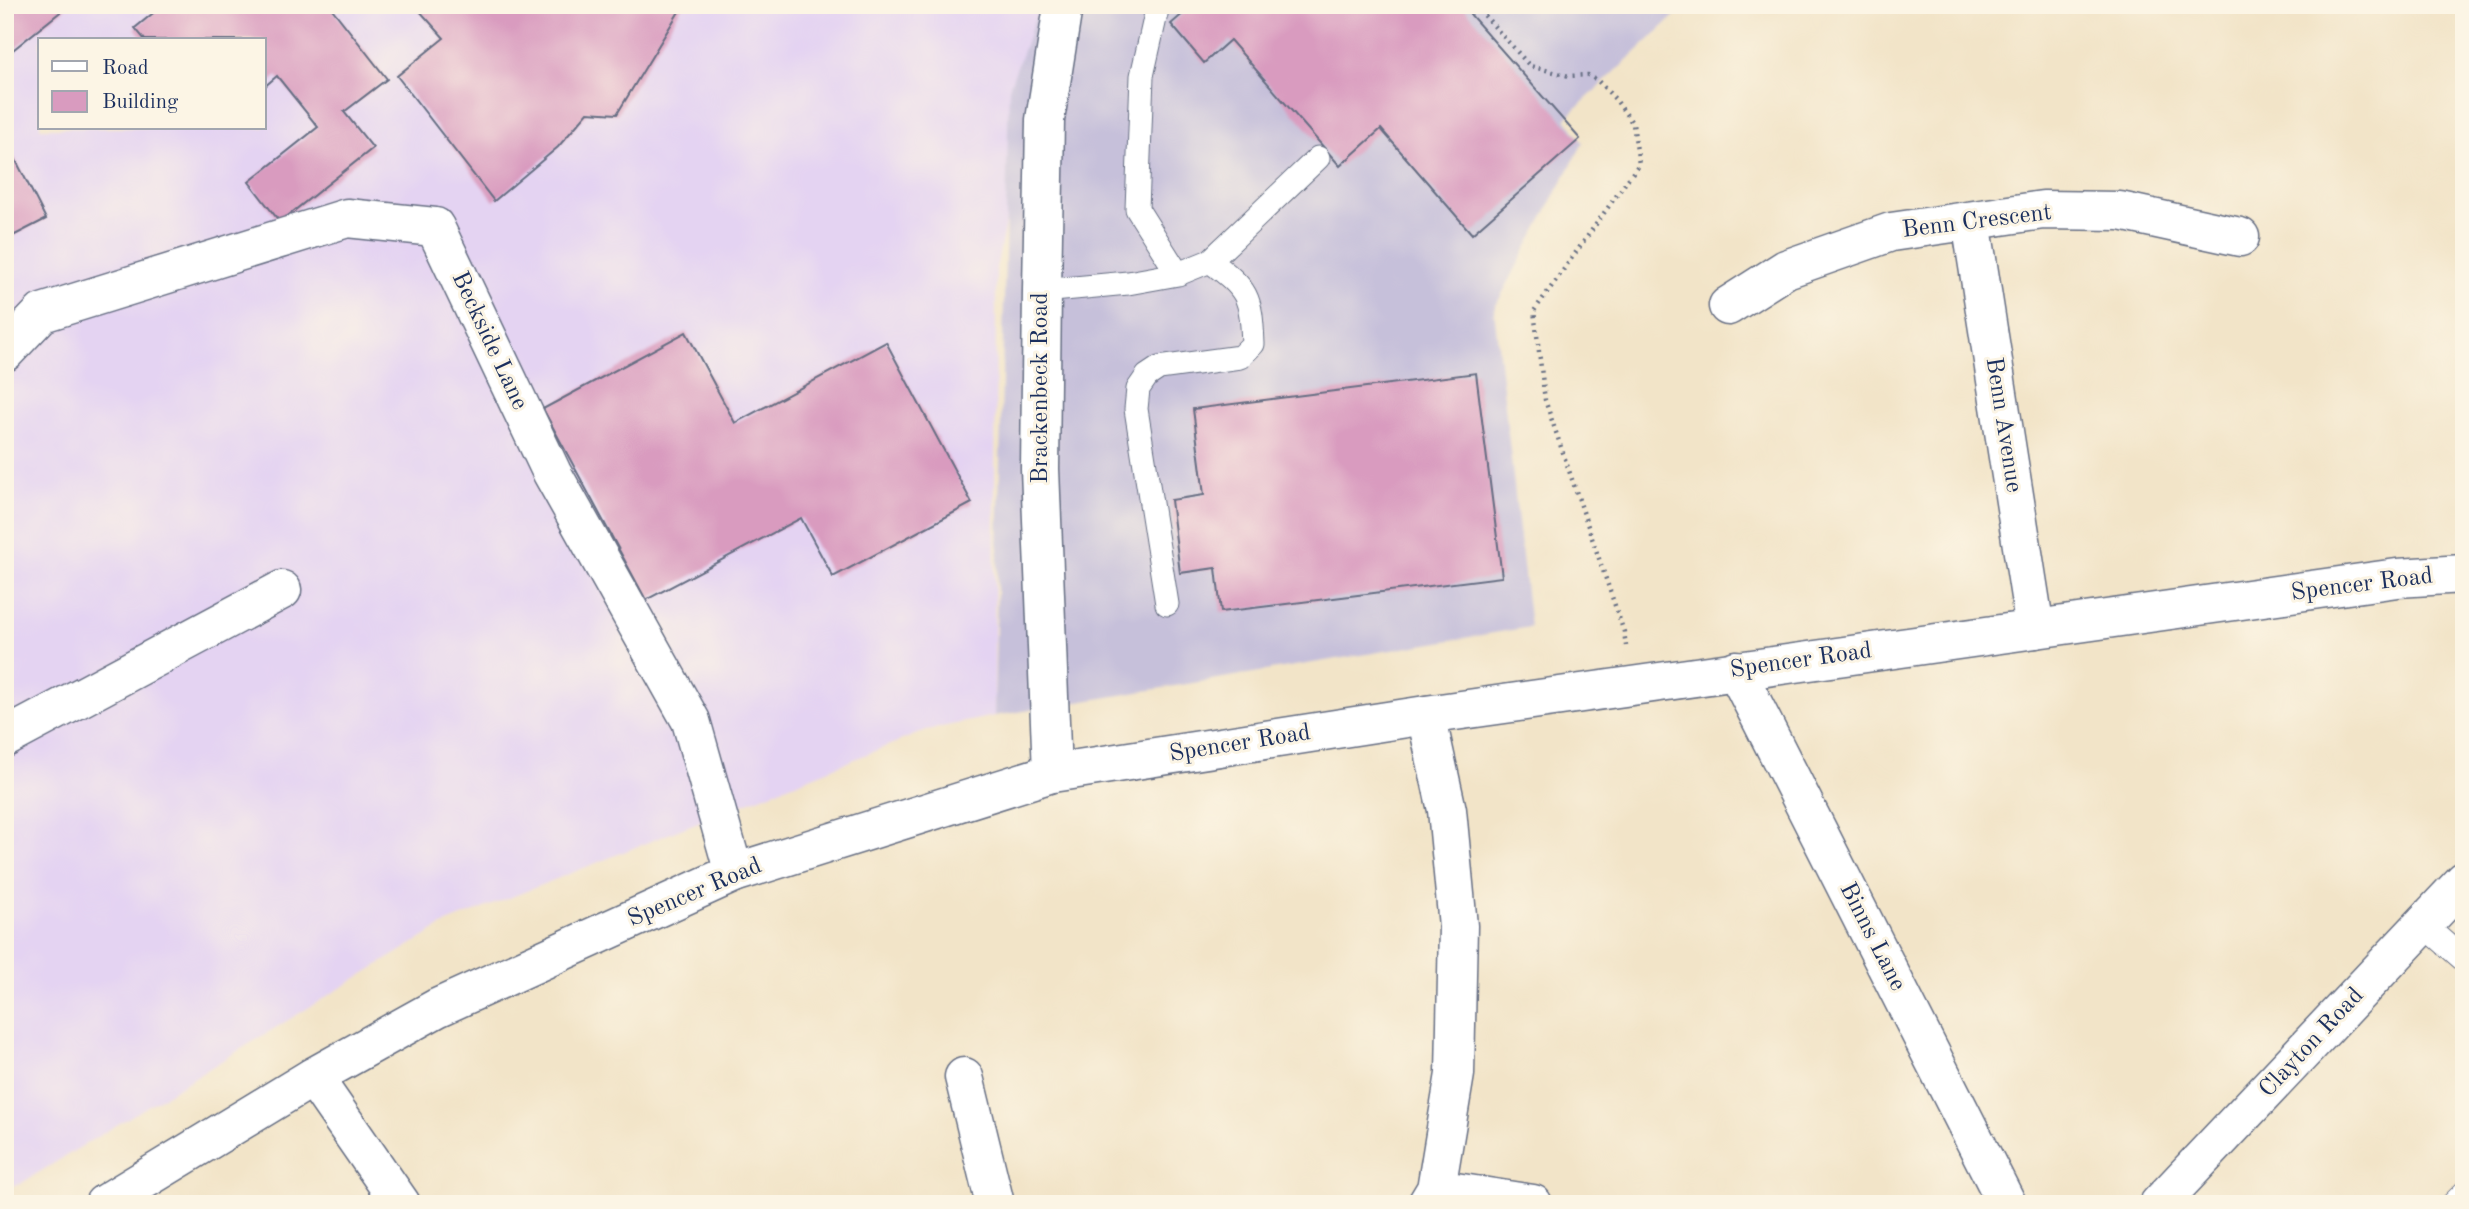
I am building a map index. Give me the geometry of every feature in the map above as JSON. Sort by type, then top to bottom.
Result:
[{"type":"street","name":"Brackenbeck Road","points":[[1052,773],[1040,469],[1042,291],[1045,120],[1065,5]]},
{"type":"street","name":"Benn Crescent","points":[[1728,306],[1786,269],[1891,232],[2043,210],[2120,211],[2240,237]]},
{"type":"street","name":"Beckside Lane","points":[[5,352],[42,313],[347,218],[435,227],[552,473],[691,721],[734,873]]},
{"type":"street","name":"Benn Avenue","points":[[1971,221],[2035,629]]},
{"type":"street","name":"Spencer Road","points":[[104,1204],[313,1077],[437,1008],[734,873],[1052,773],[1737,670],[2398,578],[2464,574]]},
{"type":"street","points":[[5,738],[45,714],[282,590]]},
{"type":"street","name":"Binns Lane","points":[[1737,670],[2007,1204]]},
{"type":"street","points":[[1426,715],[1447,810],[1458,926],[1455,1074],[1431,1196],[1533,1204]]},
{"type":"street","name":"Clayton Road","points":[[2159,1204],[2464,881]]},
{"type":"street","points":[[313,1077],[401,1204]]},
{"type":"street","points":[[964,1077],[995,1204]]},
{"type":"lane","points":[[1158,5],[1142,76],[1137,209],[1178,274]]},
{"type":"lane","points":[[1042,291],[1128,284],[1178,274],[1210,261],[1318,158]]},
{"type":"lane","points":[[1167,604],[1136,410],[1138,389],[1147,376],[1159,368],[1240,357],[1253,344],[1252,310],[1239,283],[1210,261]]},
{"type":"lane","points":[[2424,925],[2464,960]]},
{"type":"lane","points":[[2453,1204],[2464,1193]]},
{"type":"path","points":[[1475,5],[1530,66],[1569,76],[1588,75],[1598,81],[1616,100],[1633,124],[1639,164],[1534,311],[1545,400],[1624,632],[1633,685]]},
{"type":"shaded area","points":[[5,5],[1051,5],[996,268],[994,716],[927,730],[447,923],[20,1184],[5,1187]]},
{"type":"shaded area","points":[[1040,5],[1686,5],[1566,118],[1583,143],[1494,309],[1530,627],[994,716],[1009,88]]},
{"type":"building","points":[[5,5],[69,5],[9,53],[5,48]]},
{"type":"building","points":[[163,5],[329,5],[387,79],[344,112],[373,148],[280,222],[249,182],[318,127],[277,76],[266,85],[266,38],[143,38],[135,28]]},
{"type":"building","points":[[421,5],[683,5],[617,114],[588,112],[558,147],[494,201],[397,76],[444,38],[418,9]]},
{"type":"building","points":[[1193,5],[1462,5],[1580,139],[1472,234],[1381,129],[1340,166],[1230,40],[1204,63],[1171,24]]},
{"type":"building","points":[[5,139],[46,219],[5,240]]},
{"type":"building","points":[[686,332],[735,423],[886,342],[972,503],[833,577],[801,518],[646,600],[543,409]]},
{"type":"building","points":[[1476,373],[1502,577],[1221,612],[1216,568],[1180,573],[1171,500],[1204,495],[1193,409]]}]
